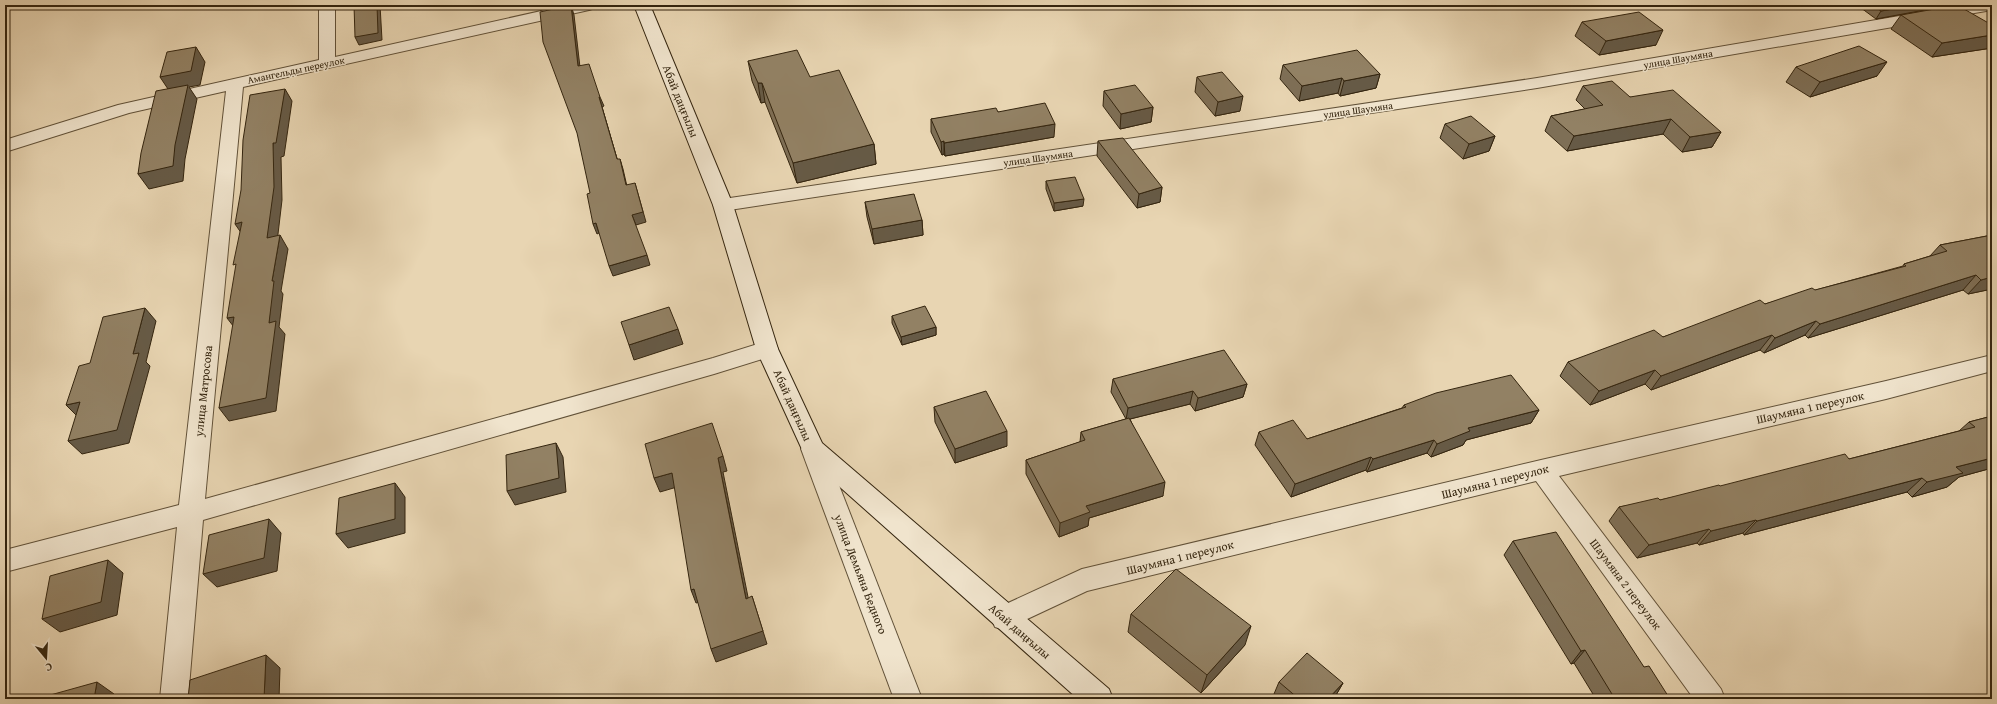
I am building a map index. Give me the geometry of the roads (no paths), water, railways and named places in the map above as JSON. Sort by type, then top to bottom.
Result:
[{"type":"street","points":[[327,5],[327,64]]},
{"type":"street","name":"Амангельды переулок","points":[[5,146],[124,109],[589,5]]},
{"type":"street","name":"Абай даңғылы","points":[[642,5],[723,205],[767,349],[813,449],[1004,618],[1099,699]]},
{"type":"street","name":"улица Шаумяна","points":[[723,205],[1537,83],[1992,5]]},
{"type":"street","name":"улица Матросова","points":[[174,699],[191,513],[235,84]]},
{"type":"street","points":[[5,561],[191,513],[706,368],[767,349]]},
{"type":"street","name":"Шаумяна 1 переулок","points":[[1004,618],[1082,581],[1541,470],[1886,390],[1992,363]]},
{"type":"street","name":"улица Демьяна Бедного","points":[[813,449],[908,699]]},
{"type":"street","name":"Шаумяна 2 переулок","points":[[1541,470],[1711,699]]}]
